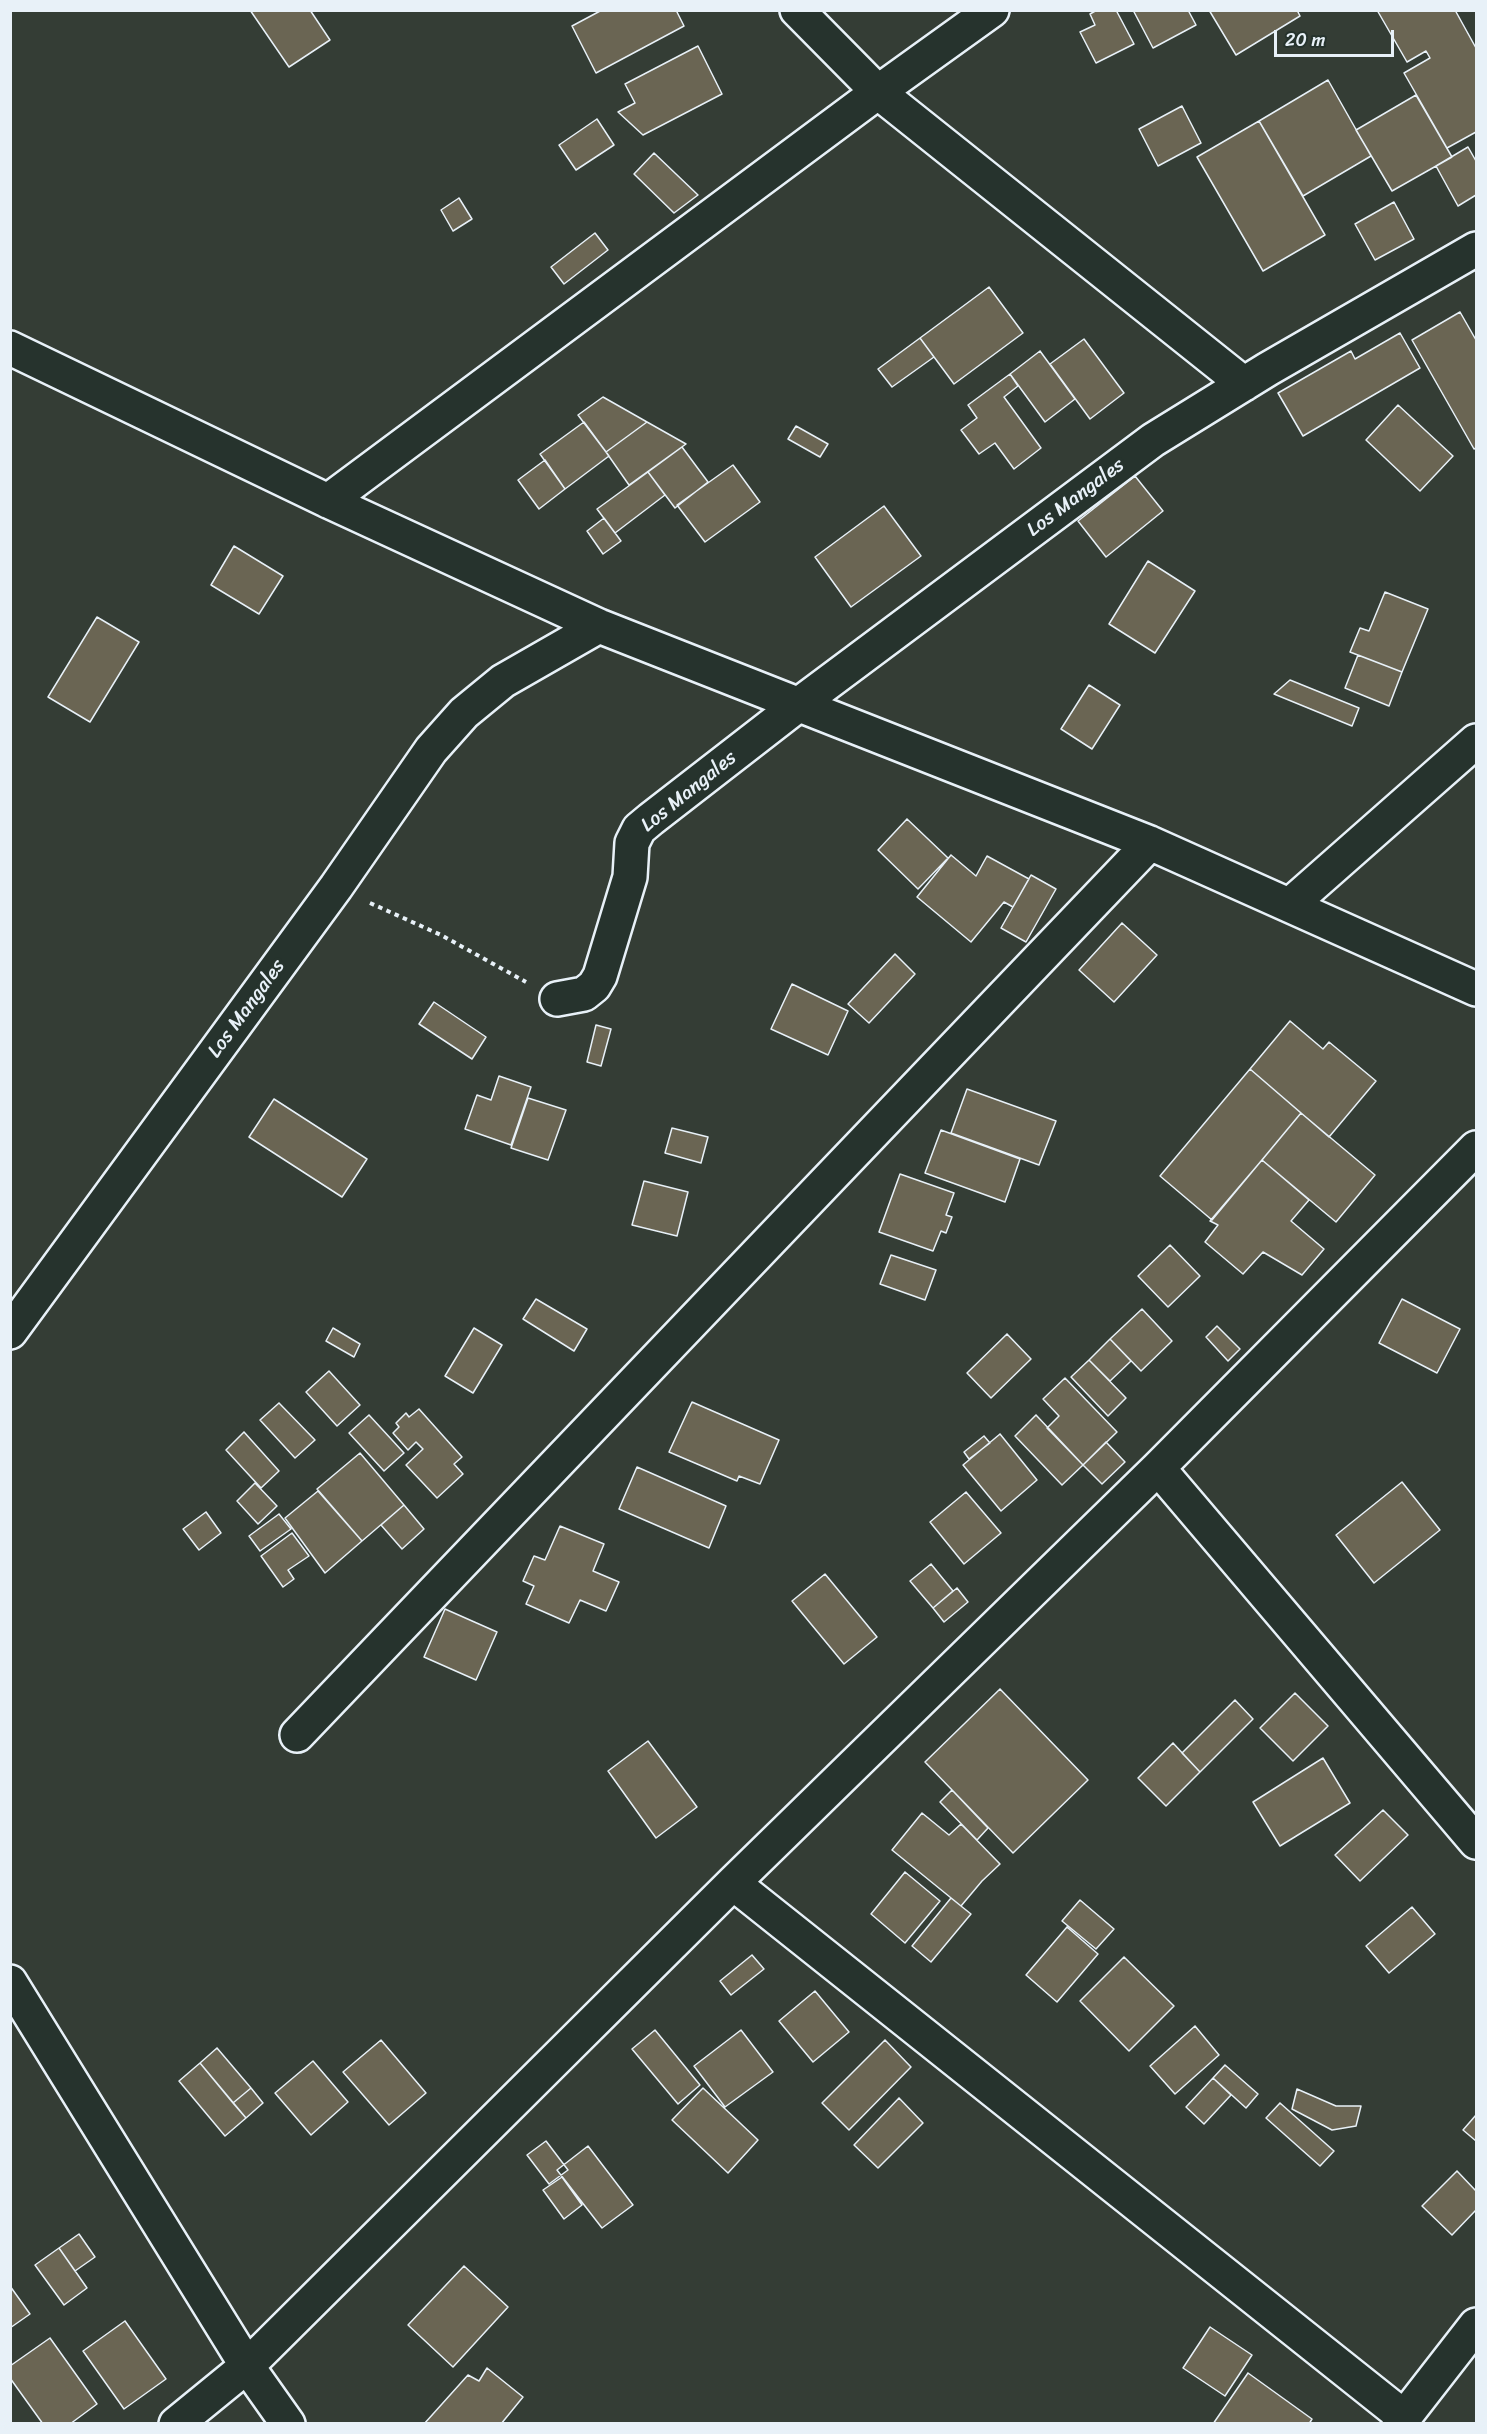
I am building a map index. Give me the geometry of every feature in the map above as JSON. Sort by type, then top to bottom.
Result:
[{"type":"street","points":[[797,10],[878,92],[1244,384]]},
{"type":"street","points":[[328,501],[878,92],[992,10]]},
{"type":"street","name":"Los Mangales","points":[[556,999],[584,994],[594,986],[600,976],[630,877],[632,843],[639,829],[798,705],[1153,440],[1244,384],[1476,249]]},
{"type":"street","points":[[10,348],[328,501],[599,626],[1150,843],[1476,989]]},
{"type":"street","name":"Los Mangales","points":[[10,1332],[336,887],[431,750],[464,713],[503,681],[599,626]]},
{"type":"street","points":[[1290,905],[1476,741]]},
{"type":"street","points":[[297,1735],[1150,843]]},
{"type":"street","points":[[176,2424],[247,2366],[734,1883],[1158,1468],[1476,1148]]},
{"type":"street","points":[[1158,1468],[1476,1842]]},
{"type":"street","points":[[734,1883],[1401,2420],[1476,2325]]},
{"type":"street","points":[[10,1982],[247,2366],[288,2424]]},
{"type":"path","points":[[336,887],[441,935],[556,999]]},
{"type":"building","points":[[250,10],[310,10],[330,40],[289,67]]},
{"type":"building","points":[[602,10],[676,10],[684,26],[596,73],[572,26]]},
{"type":"building","points":[[1097,10],[1116,10],[1134,44],[1096,63],[1080,32],[1095,25],[1090,14]]},
{"type":"building","points":[[1133,10],[1188,10],[1196,25],[1153,48]]},
{"type":"building","points":[[1209,10],[1297,10],[1300,16],[1236,55]]},
{"type":"building","points":[[1377,10],[1455,10],[1476,48],[1476,132],[1447,148],[1404,73],[1430,58],[1426,51],[1407,62]]},
{"type":"building","points":[[698,46],[722,94],[643,135],[618,112],[635,103],[625,84]]},
{"type":"building","points":[[1328,80],[1371,156],[1303,196],[1259,121]]},
{"type":"building","points":[[1416,95],[1452,157],[1392,191],[1356,130]]},
{"type":"building","points":[[1182,106],[1201,143],[1158,166],[1139,129]]},
{"type":"building","points":[[597,119],[614,145],[576,170],[559,145]]},
{"type":"building","points":[[1259,121],[1325,235],[1263,271],[1197,157]]},
{"type":"building","points":[[1468,147],[1476,161],[1476,195],[1458,206],[1436,166]]},
{"type":"building","points":[[654,153],[698,195],[674,213],[634,174]]},
{"type":"building","points":[[459,198],[472,219],[453,231],[441,210]]},
{"type":"building","points":[[1394,202],[1414,239],[1375,260],[1355,224]]},
{"type":"building","points":[[595,233],[608,250],[564,284],[551,267]]},
{"type":"building","points":[[989,287],[1023,333],[954,384],[920,338]]},
{"type":"building","points":[[1460,312],[1476,340],[1476,448],[1474,449],[1412,340]]},
{"type":"building","points":[[1400,333],[1420,368],[1303,436],[1278,393],[1351,351],[1355,359]]},
{"type":"building","points":[[920,338],[934,357],[892,387],[878,369]]},
{"type":"building","points":[[1084,339],[1124,393],[1090,419],[1050,364]]},
{"type":"building","points":[[1040,351],[1075,399],[1045,422],[1010,374]]},
{"type":"building","points":[[1010,374],[1018,386],[1004,397],[1041,448],[1014,469],[995,443],[979,454],[961,430],[977,418],[968,405]]},
{"type":"building","points":[[603,397],[647,422],[606,452],[578,415]]},
{"type":"building","points":[[1398,405],[1453,456],[1420,491],[1366,440]]},
{"type":"building","points":[[584,422],[609,456],[565,489],[540,454]]},
{"type":"building","points":[[647,422],[686,444],[629,485],[606,452]]},
{"type":"building","points":[[796,426],[828,444],[820,457],[788,439]]},
{"type":"building","points":[[682,447],[708,482],[675,508],[648,472]]},
{"type":"building","points":[[545,460],[565,489],[539,509],[518,480]]},
{"type":"building","points":[[733,465],[760,502],[705,542],[677,505]]},
{"type":"building","points":[[648,472],[665,495],[615,533],[597,509]]},
{"type":"building","points":[[1135,476],[1163,511],[1106,557],[1078,521]]},
{"type":"building","points":[[884,506],[921,556],[851,607],[815,557]]},
{"type":"building","points":[[604,518],[621,541],[603,554],[587,531]]},
{"type":"building","points":[[234,546],[283,576],[259,614],[211,585]]},
{"type":"building","points":[[1148,561],[1195,591],[1155,653],[1109,624]]},
{"type":"building","points":[[1385,592],[1428,609],[1402,672],[1350,652],[1360,628],[1369,631]]},
{"type":"building","points":[[97,617],[139,642],[90,722],[48,697]]},
{"type":"building","points":[[1358,655],[1402,672],[1389,706],[1345,688]]},
{"type":"building","points":[[1290,680],[1359,708],[1352,726],[1274,694]]},
{"type":"building","points":[[1089,685],[1120,705],[1092,749],[1061,729]]},
{"type":"building","points":[[907,819],[948,858],[918,889],[878,850]]},
{"type":"building","points":[[951,855],[976,876],[987,856],[1029,879],[1013,907],[1004,902],[971,942],[917,897]]},
{"type":"building","points":[[1031,875],[1056,889],[1026,942],[1001,928]]},
{"type":"building","points":[[1122,923],[1157,955],[1114,1002],[1079,970]]},
{"type":"building","points":[[895,954],[915,974],[869,1023],[848,1004]]},
{"type":"building","points":[[792,984],[848,1011],[828,1055],[771,1029]]},
{"type":"building","points":[[434,1002],[486,1037],[472,1059],[419,1024]]},
{"type":"building","points":[[1290,1021],[1323,1049],[1329,1042],[1376,1081],[1329,1137],[1250,1069]]},
{"type":"building","points":[[596,1025],[611,1029],[601,1066],[587,1062]]},
{"type":"building","points":[[1250,1069],[1301,1113],[1212,1220],[1160,1176]]},
{"type":"building","points":[[499,1076],[531,1087],[511,1145],[465,1129],[477,1095],[491,1100]]},
{"type":"building","points":[[967,1089],[1056,1121],[1039,1165],[951,1133]]},
{"type":"building","points":[[528,1098],[566,1110],[548,1160],[511,1148]]},
{"type":"building","points":[[274,1099],[367,1159],[342,1197],[249,1137]]},
{"type":"building","points":[[1301,1113],[1375,1175],[1336,1222],[1262,1160]]},
{"type":"building","points":[[672,1128],[708,1137],[701,1163],[665,1153]]},
{"type":"building","points":[[941,1130],[1020,1159],[1005,1202],[925,1173]]},
{"type":"building","points":[[1262,1160],[1309,1200],[1291,1221],[1324,1249],[1302,1275],[1263,1252],[1243,1274],[1205,1242],[1218,1225],[1210,1221]]},
{"type":"building","points":[[900,1174],[954,1193],[946,1215],[952,1217],[946,1233],[941,1231],[933,1251],[879,1232]]},
{"type":"building","points":[[644,1181],[688,1192],[677,1236],[632,1225]]},
{"type":"building","points":[[1170,1245],[1200,1276],[1168,1307],[1138,1276]]},
{"type":"building","points":[[891,1255],[936,1270],[925,1300],[880,1284]]},
{"type":"building","points":[[536,1299],[587,1329],[574,1351],[523,1319]]},
{"type":"building","points":[[1402,1299],[1460,1329],[1437,1373],[1379,1343]]},
{"type":"building","points":[[1142,1309],[1172,1341],[1141,1371],[1110,1339]]},
{"type":"building","points":[[1217,1326],[1240,1349],[1228,1361],[1206,1337]]},
{"type":"building","points":[[333,1328],[360,1344],[354,1357],[326,1341]]},
{"type":"building","points":[[474,1328],[502,1345],[473,1393],[445,1376]]},
{"type":"building","points":[[1007,1334],[1031,1359],[991,1398],[967,1373]]},
{"type":"building","points":[[1110,1339],[1131,1361],[1110,1381],[1089,1360]]},
{"type":"building","points":[[1089,1360],[1126,1398],[1108,1416],[1071,1377]]},
{"type":"building","points":[[329,1371],[360,1405],[337,1426],[306,1392]]},
{"type":"building","points":[[1065,1378],[1117,1432],[1083,1465],[1047,1428],[1059,1416],[1043,1399]]},
{"type":"building","points":[[692,1402],[779,1440],[760,1484],[739,1476],[737,1481],[669,1452]]},
{"type":"building","points":[[279,1403],[315,1440],[295,1458],[260,1420]]},
{"type":"building","points":[[419,1409],[462,1457],[454,1464],[463,1474],[437,1498],[406,1465],[423,1449],[416,1442],[408,1450],[393,1433],[399,1427],[396,1423],[406,1413],[409,1417]]},
{"type":"building","points":[[369,1415],[404,1453],[384,1471],[349,1433]]},
{"type":"building","points":[[1036,1415],[1083,1465],[1062,1485],[1015,1436]]},
{"type":"building","points":[[244,1432],[279,1471],[261,1488],[226,1450]]},
{"type":"building","points":[[1000,1434],[1037,1480],[1001,1511],[963,1465]]},
{"type":"building","points":[[984,1436],[990,1443],[969,1459],[964,1452]]},
{"type":"building","points":[[1106,1442],[1125,1462],[1102,1484],[1083,1465]]},
{"type":"building","points":[[360,1453],[404,1505],[362,1541],[317,1489]]},
{"type":"building","points":[[637,1467],[726,1506],[709,1548],[619,1509]]},
{"type":"building","points":[[1402,1482],[1440,1530],[1374,1583],[1336,1535]]},
{"type":"building","points":[[255,1483],[277,1506],[258,1524],[237,1501]]},
{"type":"building","points":[[318,1491],[362,1541],[325,1573],[285,1518]]},
{"type":"building","points":[[966,1492],[1001,1533],[964,1564],[930,1522]]},
{"type":"building","points":[[404,1505],[424,1529],[402,1549],[381,1525]]},
{"type":"building","points":[[206,1512],[221,1533],[199,1550],[183,1529]]},
{"type":"building","points":[[279,1514],[291,1529],[260,1551],[249,1536]]},
{"type":"building","points":[[560,1526],[604,1544],[593,1571],[619,1582],[606,1611],[580,1600],[569,1623],[526,1604],[534,1586],[523,1581],[534,1556],[545,1560]]},
{"type":"building","points":[[292,1533],[309,1556],[288,1570],[294,1579],[283,1587],[261,1556]]},
{"type":"building","points":[[931,1564],[953,1591],[933,1608],[910,1581]]},
{"type":"building","points":[[825,1574],[877,1637],[844,1664],[792,1601]]},
{"type":"building","points":[[957,1588],[968,1602],[944,1622],[933,1608]]},
{"type":"building","points":[[445,1609],[497,1632],[476,1680],[424,1657]]},
{"type":"building","points":[[1000,1689],[1088,1780],[1013,1853],[925,1762]]},
{"type":"building","points":[[1295,1693],[1328,1726],[1293,1761],[1260,1728]]},
{"type":"building","points":[[1235,1700],[1253,1719],[1200,1772],[1182,1753]]},
{"type":"building","points":[[648,1741],[697,1807],[656,1838],[608,1771]]},
{"type":"building","points":[[1173,1743],[1200,1772],[1166,1806],[1138,1778]]},
{"type":"building","points":[[1323,1758],[1350,1803],[1280,1846],[1253,1802]]},
{"type":"building","points":[[952,1790],[988,1828],[977,1840],[940,1802]]},
{"type":"building","points":[[1383,1810],[1408,1835],[1360,1881],[1335,1855]]},
{"type":"building","points":[[922,1813],[949,1835],[961,1824],[1000,1864],[961,1906],[892,1850]]},
{"type":"building","points":[[905,1872],[940,1901],[905,1943],[871,1914]]},
{"type":"building","points":[[951,1898],[971,1914],[931,1962],[912,1946]]},
{"type":"building","points":[[1080,1900],[1114,1929],[1096,1949],[1062,1921]]},
{"type":"building","points":[[1412,1907],[1435,1934],[1389,1973],[1366,1946]]},
{"type":"building","points":[[1067,1927],[1098,1954],[1057,2002],[1026,1975]]},
{"type":"building","points":[[752,1955],[764,1969],[731,1995],[720,1981]]},
{"type":"building","points":[[1124,1957],[1174,2006],[1129,2051],[1080,2001]]},
{"type":"building","points":[[815,1991],[849,2032],[813,2062],[779,2021]]},
{"type":"building","points":[[1195,2026],[1219,2055],[1175,2094],[1150,2066]]},
{"type":"building","points":[[655,2030],[700,2085],[678,2104],[632,2049]]},
{"type":"building","points":[[741,2030],[773,2072],[725,2107],[694,2066]]},
{"type":"building","points":[[381,2040],[426,2093],[389,2125],[343,2072]]},
{"type":"building","points":[[885,2040],[911,2067],[849,2130],[822,2103]]},
{"type":"building","points":[[217,2048],[251,2088],[233,2103],[200,2063]]},
{"type":"building","points":[[313,2061],[348,2102],[311,2135],[275,2093]]},
{"type":"building","points":[[200,2063],[246,2118],[225,2136],[179,2081]]},
{"type":"building","points":[[1225,2065],[1258,2094],[1246,2108],[1213,2078]]},
{"type":"building","points":[[1213,2078],[1231,2095],[1204,2124],[1186,2107]]},
{"type":"building","points":[[251,2088],[263,2103],[246,2118],[233,2103]]},
{"type":"building","points":[[703,2088],[758,2140],[728,2173],[672,2120]]},
{"type":"building","points":[[1297,2089],[1336,2106],[1361,2106],[1356,2126],[1332,2130],[1292,2109]]},
{"type":"building","points":[[899,2098],[923,2123],[878,2168],[854,2145]]},
{"type":"building","points":[[1280,2103],[1334,2151],[1320,2166],[1266,2118]]},
{"type":"building","points":[[1476,2115],[1476,2141],[1463,2130]]},
{"type":"building","points":[[546,2141],[568,2170],[549,2184],[527,2155]]},
{"type":"building","points":[[588,2146],[633,2205],[602,2228],[557,2170]]},
{"type":"building","points":[[1457,2171],[1476,2191],[1476,2210],[1452,2235],[1422,2206]]},
{"type":"building","points":[[562,2177],[582,2205],[564,2219],[543,2190]]},
{"type":"building","points":[[79,2234],[95,2257],[75,2271],[59,2248]]},
{"type":"building","points":[[59,2248],[87,2288],[64,2305],[35,2265]]},
{"type":"building","points":[[464,2266],[508,2307],[453,2367],[408,2325]]},
{"type":"building","points":[[10,2286],[30,2314],[10,2328]]},
{"type":"building","points":[[125,2321],[166,2379],[124,2409],[83,2351]]},
{"type":"building","points":[[1210,2327],[1252,2355],[1225,2396],[1183,2368]]},
{"type":"building","points":[[50,2338],[97,2404],[70,2424],[43,2424],[10,2378],[10,2366]]},
{"type":"building","points":[[487,2368],[523,2397],[501,2424],[424,2424],[468,2375],[479,2381]]},
{"type":"building","points":[[1248,2373],[1312,2419],[1309,2424],[1213,2424]]}]
